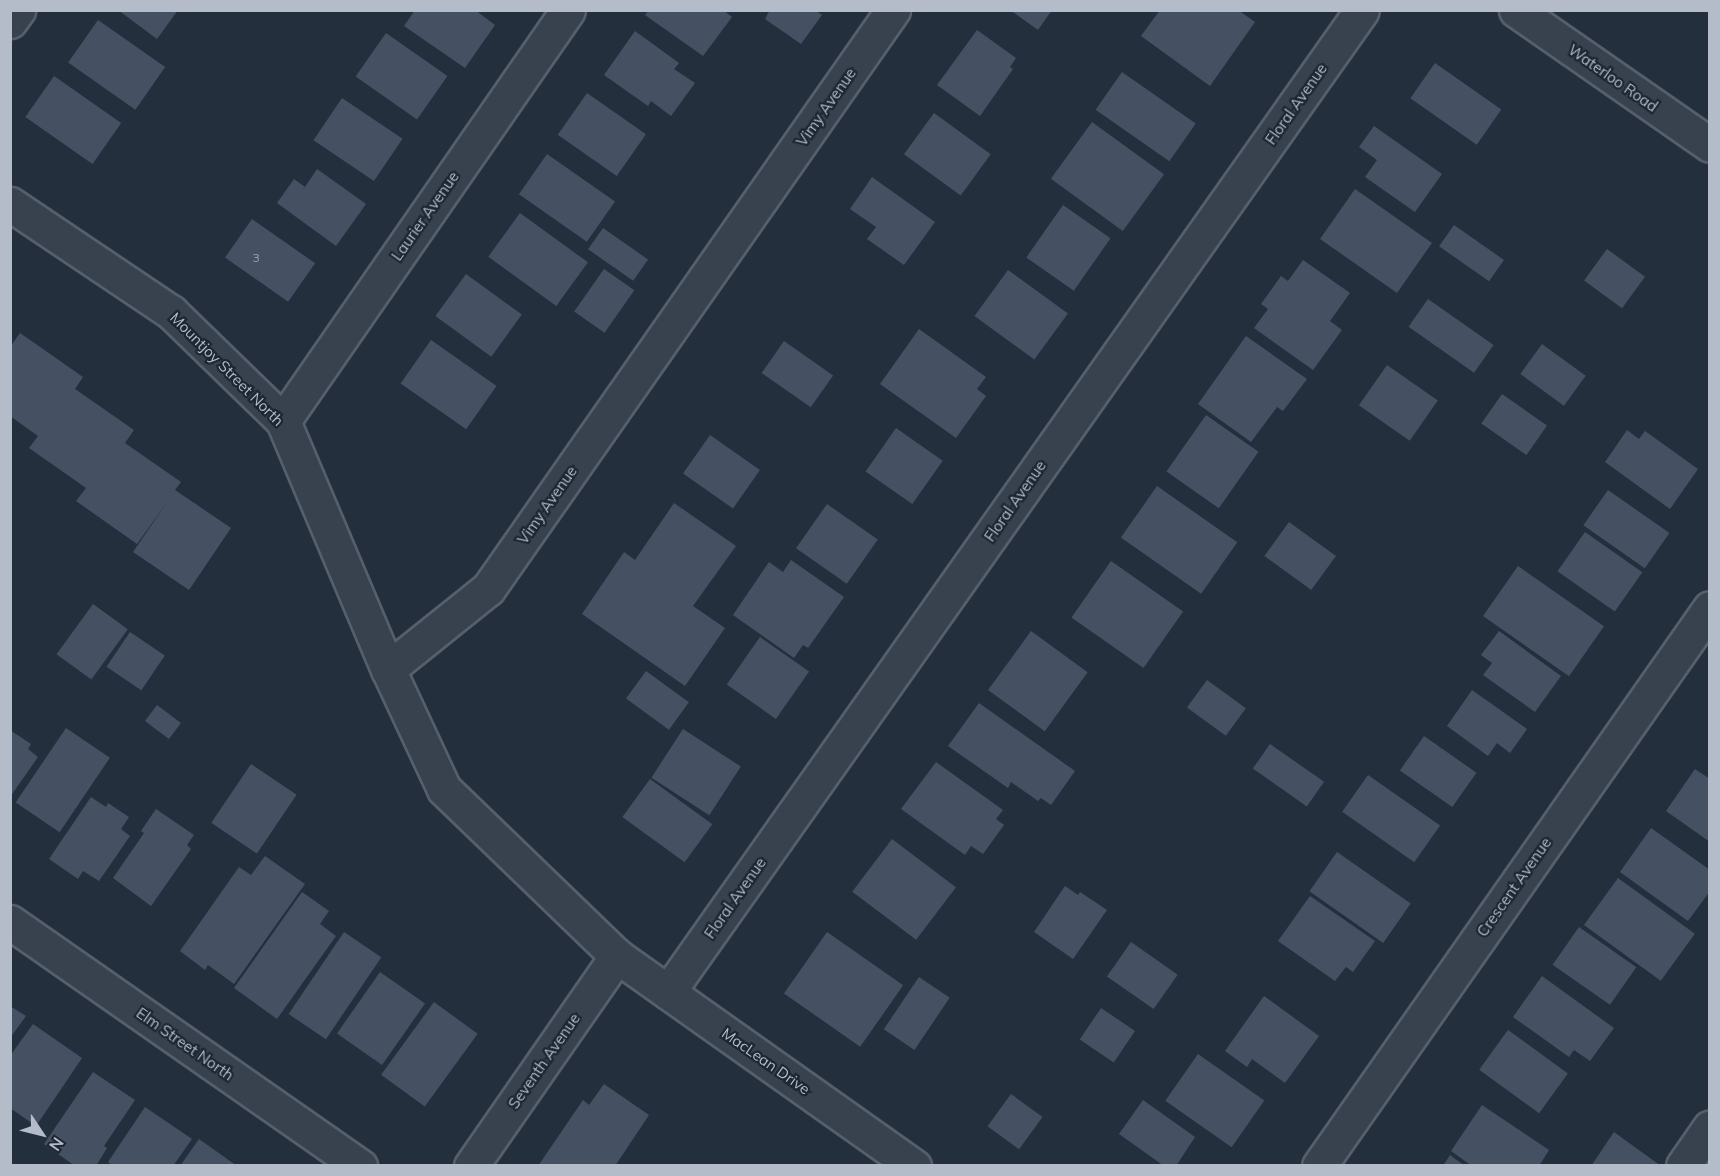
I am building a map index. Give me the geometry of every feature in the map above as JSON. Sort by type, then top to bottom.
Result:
[{"type":"street","points":[[10,21],[18,10]]},
{"type":"street","name":"Laurier Avenue","points":[[283,421],[568,10]]},
{"type":"street","name":"Vimy Avenue","points":[[388,669],[488,588],[893,10]]},
{"type":"street","name":"Floral Avenue","points":[[668,992],[1362,10]]},
{"type":"street","name":"Waterloo Road","points":[[1516,10],[1710,145]]},
{"type":"street","name":"Mountjoy Street North","points":[[10,204],[171,312],[283,421],[388,669]]},
{"type":"street","name":"Crescent Avenue","points":[[1319,1166],[1710,608]]},
{"type":"street","points":[[388,669],[444,789],[617,956]]},
{"type":"street","name":"Elm Street North","points":[[10,922],[360,1166]]},
{"type":"street","name":"MacLean Drive","points":[[617,956],[914,1166]]},
{"type":"street","name":"Seventh Avenue","points":[[471,1166],[617,956]]},
{"type":"street","points":[[1683,1166],[1710,1127]]},
{"type":"building","points":[[118,10],[178,10],[157,39]]},
{"type":"building","points":[[415,10],[475,10],[495,25],[465,68],[404,26]]},
{"type":"building","points":[[649,10],[723,10],[732,17],[703,56],[645,15]]},
{"type":"building","points":[[770,10],[815,10],[822,15],[801,44],[765,19]]},
{"type":"building","points":[[1010,10],[1052,10],[1038,30]]},
{"type":"building","points":[[1160,10],[1238,10],[1255,22],[1210,86],[1141,36]]},
{"type":"building","points":[[98,20],[165,67],[135,110],[68,63]]},
{"type":"building","points":[[977,30],[1016,58],[1010,67],[1013,69],[980,116],[937,85]]},
{"type":"building","points":[[635,31],[679,63],[674,69],[695,83],[671,116],[651,101],[648,106],[604,75]]},
{"type":"building","points":[[386,33],[447,76],[417,119],[356,76]]},
{"type":"building","points":[[1435,63],[1501,109],[1477,145],[1410,98]]},
{"type":"building","points":[[1122,72],[1196,124],[1169,161],[1096,110]]},
{"type":"building","points":[[54,76],[121,123],[92,164],[25,117]]},
{"type":"building","points":[[587,93],[646,134],[617,176],[558,135]]},
{"type":"building","points":[[342,98],[403,139],[374,181],[313,140]]},
{"type":"building","points":[[934,113],[991,154],[961,195],[904,154]]},
{"type":"building","points":[[1092,122],[1164,174],[1123,231],[1051,179]]},
{"type":"building","points":[[1374,126],[1442,174],[1415,212],[1365,177],[1377,160],[1359,147]]},
{"type":"building","points":[[547,154],[615,202],[587,242],[519,194]]},
{"type":"building","points":[[317,169],[366,204],[336,246],[277,203],[294,179],[305,187]]},
{"type":"building","points":[[872,177],[935,222],[904,265],[867,239],[876,227],[850,209]]},
{"type":"building","points":[[1355,189],[1432,243],[1397,293],[1320,239]]},
{"type":"building","points":[[1063,205],[1111,238],[1074,291],[1026,257]]},
{"type":"building","points":[[520,213],[588,262],[556,306],[488,257]]},
{"type":"building","points":[[252,219],[315,263],[288,302],[225,258]]},
{"type":"building","points":[[1454,225],[1504,260],[1489,281],[1439,246]]},
{"type":"building","points":[[603,228],[648,260],[633,281],[588,249]]},
{"type":"building","points":[[1607,249],[1645,277],[1622,308],[1584,281]]},
{"type":"building","points":[[1303,260],[1350,293],[1330,321],[1342,330],[1313,370],[1254,328],[1268,309],[1261,304],[1281,276],[1288,281]]},
{"type":"building","points":[[604,269],[634,290],[604,333],[574,312]]},
{"type":"building","points":[[1008,270],[1068,313],[1034,360],[974,316]]},
{"type":"building","points":[[466,274],[522,315],[491,357],[435,316]]},
{"type":"building","points":[[1428,299],[1494,345],[1474,373],[1408,327]]},
{"type":"building","points":[[919,329],[986,377],[977,389],[986,396],[956,438],[880,384]]},
{"type":"building","points":[[20,333],[83,377],[75,389],[134,430],[125,443],[181,482],[175,490],[231,528],[189,590],[133,552],[168,501],[137,544],[76,501],[86,488],[29,448],[38,436],[10,416],[10,347]]},
{"type":"building","points":[[1246,336],[1307,379],[1283,411],[1277,407],[1251,442],[1198,404]]},
{"type":"building","points":[[431,340],[497,386],[466,429],[401,383]]},
{"type":"building","points":[[784,341],[833,375],[811,407],[762,373]]},
{"type":"building","points":[[1542,344],[1586,376],[1564,406],[1520,374]]},
{"type":"building","points":[[1387,365],[1438,401],[1410,441],[1359,405]]},
{"type":"building","points":[[1502,394],[1547,426],[1526,455],[1481,423]]},
{"type":"building","points":[[1206,415],[1258,452],[1219,508],[1166,472]]},
{"type":"building","points":[[896,428],[943,461],[912,504],[866,471]]},
{"type":"building","points":[[1627,430],[1639,439],[1645,431],[1698,469],[1670,509],[1605,462]]},
{"type":"building","points":[[710,435],[760,470],[733,508],[683,474]]},
{"type":"building","points":[[1157,486],[1237,542],[1201,594],[1121,538]]},
{"type":"building","points":[[1608,490],[1669,533],[1645,568],[1583,525]]},
{"type":"building","points":[[674,503],[736,546],[693,606],[725,628],[685,686],[582,614],[624,552],[635,560]]},
{"type":"building","points":[[827,504],[878,540],[847,584],[796,548]]},
{"type":"building","points":[[1289,522],[1336,556],[1311,590],[1264,556]]},
{"type":"building","points":[[1585,532],[1642,572],[1615,611],[1557,571]]},
{"type":"building","points":[[791,560],[844,597],[808,648],[803,645],[794,658],[733,615],[769,562],[783,572]]},
{"type":"building","points":[[1111,561],[1183,611],[1144,668],[1071,618]]},
{"type":"building","points":[[1518,566],[1604,626],[1569,676],[1483,616]]},
{"type":"building","points":[[93,604],[128,629],[91,679],[57,654]]},
{"type":"building","points":[[1031,631],[1088,672],[1045,731],[988,690]]},
{"type":"building","points":[[1499,631],[1561,676],[1535,712],[1483,675],[1492,663],[1481,655]]},
{"type":"building","points":[[130,632],[165,655],[141,690],[107,667]]},
{"type":"building","points":[[760,637],[809,671],[776,719],[727,685]]},
{"type":"building","points":[[646,671],[689,702],[669,730],[626,699]]},
{"type":"building","points":[[1207,680],[1246,708],[1226,736],[1187,708]]},
{"type":"building","points":[[1472,690],[1527,729],[1510,753],[1497,743],[1488,756],[1447,726]]},
{"type":"building","points":[[979,703],[1075,771],[1051,805],[1041,798],[1038,801],[1011,782],[1008,788],[948,746]]},
{"type":"building","points":[[157,705],[181,723],[169,739],[145,721]]},
{"type":"building","points":[[66,728],[110,758],[60,832],[16,803]]},
{"type":"building","points":[[683,729],[741,767],[709,815],[651,778]]},
{"type":"building","points":[[10,730],[31,744],[28,749],[38,757],[10,797]]},
{"type":"building","points":[[1424,736],[1476,773],[1452,807],[1400,770]]},
{"type":"building","points":[[1270,744],[1324,782],[1307,806],[1253,769]]},
{"type":"building","points":[[936,762],[1003,810],[996,819],[1004,825],[983,854],[971,846],[965,855],[901,809]]},
{"type":"building","points":[[251,764],[297,795],[257,854],[211,823]]},
{"type":"building","points":[[1695,769],[1710,779],[1710,842],[1666,811]]},
{"type":"building","points":[[1368,775],[1440,825],[1414,862],[1342,812]]},
{"type":"building","points":[[650,779],[712,824],[685,862],[622,817]]},
{"type":"building","points":[[91,797],[106,807],[108,803],[129,817],[121,829],[130,836],[99,881],[83,871],[78,879],[49,859]]},
{"type":"building","points":[[156,809],[194,835],[187,845],[191,849],[151,906],[113,878],[144,833],[141,831]]},
{"type":"building","points":[[1651,828],[1710,870],[1710,891],[1688,921],[1620,872]]},
{"type":"building","points":[[892,839],[956,887],[916,940],[852,892]]},
{"type":"building","points":[[1337,852],[1411,904],[1383,943],[1309,891]]},
{"type":"building","points":[[265,856],[305,884],[234,984],[208,965],[205,970],[180,951],[239,867],[251,875]]},
{"type":"building","points":[[1618,878],[1695,934],[1661,981],[1584,925]]},
{"type":"building","points":[[1065,886],[1078,895],[1080,892],[1107,910],[1073,959],[1034,932]]},
{"type":"building","points":[[302,892],[329,911],[320,924],[336,936],[277,1019],[234,988]]},
{"type":"building","points":[[1310,896],[1375,941],[1353,972],[1346,967],[1335,981],[1278,941]]},
{"type":"building","points":[[1579,927],[1636,967],[1610,1005],[1553,965]]},
{"type":"building","points":[[344,932],[381,957],[326,1039],[289,1014]]},
{"type":"building","points":[[827,932],[903,985],[860,1047],[784,993]]},
{"type":"building","points":[[1131,942],[1178,975],[1154,1009],[1107,976]]},
{"type":"building","points":[[380,972],[425,1004],[382,1065],[337,1033]]},
{"type":"building","points":[[1542,976],[1614,1028],[1590,1061],[1574,1050],[1569,1057],[1513,1017]]},
{"type":"building","points":[[919,977],[950,998],[914,1050],[884,1029]]},
{"type":"building","points":[[1264,996],[1319,1036],[1285,1083],[1252,1059],[1247,1067],[1225,1051]]},
{"type":"building","points":[[434,1002],[478,1034],[425,1107],[381,1075]]},
{"type":"building","points":[[10,1006],[26,1016],[10,1038]]},
{"type":"building","points":[[1101,1008],[1135,1031],[1114,1062],[1080,1040]]},
{"type":"building","points":[[33,1024],[82,1058],[36,1126],[10,1108],[10,1056]]},
{"type":"building","points":[[1508,1030],[1568,1073],[1539,1113],[1479,1070]]},
{"type":"building","points":[[1198,1054],[1264,1100],[1232,1147],[1165,1101]]},
{"type":"building","points":[[93,1072],[135,1100],[104,1146],[107,1148],[96,1166],[75,1166],[44,1144]]},
{"type":"building","points":[[604,1084],[649,1115],[615,1166],[538,1166],[583,1100],[589,1105]]},
{"type":"building","points":[[1011,1094],[1043,1117],[1019,1149],[987,1126]]},
{"type":"building","points":[[1143,1100],[1195,1137],[1176,1166],[1164,1166],[1119,1134]]},
{"type":"building","points":[[1482,1105],[1549,1150],[1539,1166],[1472,1166],[1451,1151]]},
{"type":"building","points":[[145,1107],[192,1139],[173,1166],[113,1166],[108,1162]]},
{"type":"building","points":[[1614,1132],[1661,1166],[1591,1166]]},
{"type":"building","points":[[199,1139],[237,1166],[180,1166]]},
{"type":"building","points":[[1450,1155],[1465,1166],[1443,1166]]}]
